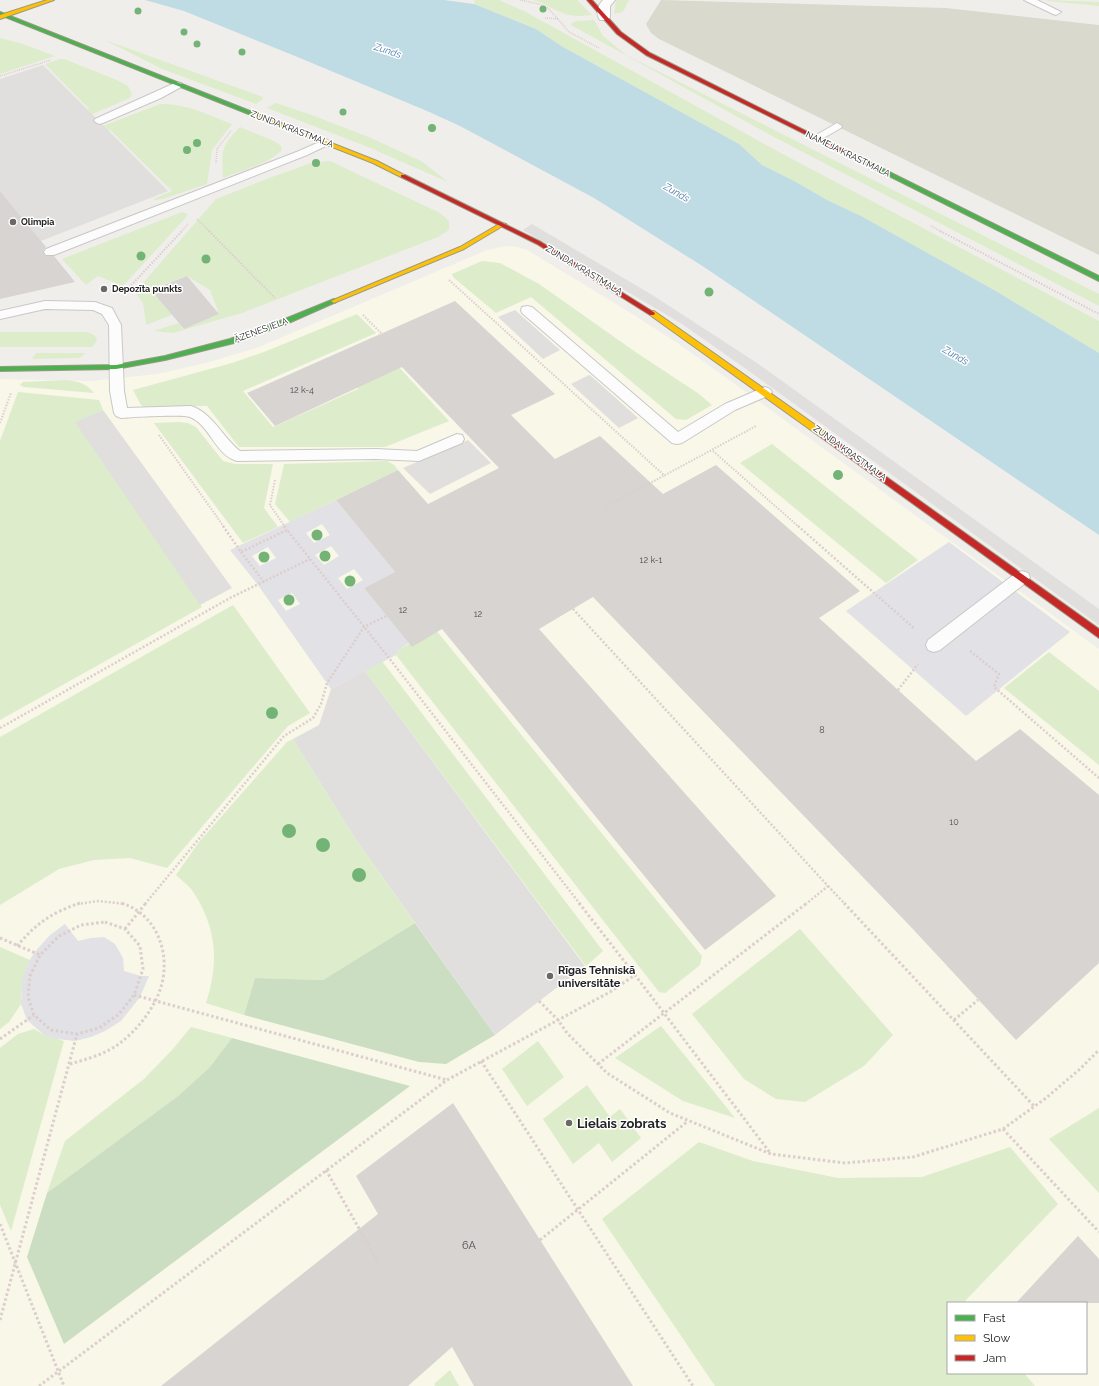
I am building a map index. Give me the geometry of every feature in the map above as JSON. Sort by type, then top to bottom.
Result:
[{"type":"street","points":[[2,15],[52,0]]},
{"type":"street","name":"NAMEJA KRASTMALA","points":[[590,0],[597,6],[604,17],[631,44],[648,54],[1099,279]]},
{"type":"street","points":[[604,17],[604,6],[609,0]]},
{"type":"street","name":"ZUNDA KRASTMALA","points":[[2,15],[375,162],[539,243],[639,303],[765,392],[1099,634]]},
{"type":"street","name":"ĀZENES IELA","points":[[0,369],[116,367],[164,358],[225,343],[282,323],[462,248],[503,224]]},
{"type":"lane","points":[[1029,0],[1056,12]]},
{"type":"lane","points":[[99,120],[157,96],[177,85]]},
{"type":"lane","points":[[816,138],[837,126]]},
{"type":"lane","points":[[50,252],[211,190],[326,142]]},
{"type":"lane","points":[[0,315],[45,305],[95,306],[107,311],[115,325],[117,391],[122,413],[190,411],[201,416],[229,450],[237,456],[376,454],[420,456],[457,439]]},
{"type":"lane","points":[[527,310],[677,440],[730,407],[765,392]]},
{"type":"lane","points":[[934,645],[1022,577]]},
{"type":"path","points":[[520,0],[544,6],[552,10],[569,32]]},
{"type":"path","points":[[545,18],[559,19]]},
{"type":"path","points":[[0,76],[42,63]]},
{"type":"path","points":[[121,296],[195,216],[211,190],[216,169],[217,149],[238,122],[250,113]]},
{"type":"path","points":[[195,216],[276,299]]},
{"type":"path","points":[[449,280],[665,476]]},
{"type":"path","points":[[359,310],[381,333]]},
{"type":"path","points":[[604,508],[713,451],[756,426]]},
{"type":"path","points":[[157,432],[241,552],[264,582]]},
{"type":"path","points":[[713,451],[934,645],[898,690]]},
{"type":"path","points":[[280,455],[270,505],[287,530],[635,975],[771,1154]]},
{"type":"path","points":[[241,552],[287,530]]},
{"type":"path","points":[[0,728],[230,598],[310,559]]},
{"type":"path","points":[[573,609],[828,886],[1034,1106]]},
{"type":"path","points":[[125,929],[284,736],[313,718],[321,704],[327,683],[364,627],[386,616]]},
{"type":"path","points":[[948,634],[998,674],[994,687],[1099,778]]},
{"type":"path","points":[[598,1064],[793,915],[828,886]]},
{"type":"path","points":[[17,946],[38,923],[64,908],[91,901],[118,902],[140,911],[153,923],[161,940],[165,959],[163,980],[155,1001],[140,1024],[119,1043],[95,1057],[70,1064]]},
{"type":"path","points":[[105,922],[125,929],[140,946],[143,969],[134,996],[119,1014],[99,1028],[77,1034],[51,1030],[34,1015],[28,997],[28,990],[30,976],[40,956],[59,936],[81,925],[105,922]]},
{"type":"path","points":[[0,938],[40,956]]},
{"type":"path","points":[[39,1386],[447,1080],[610,992],[635,975]]},
{"type":"path","points":[[134,996],[447,1080]]},
{"type":"path","points":[[954,1020],[978,1000]]},
{"type":"path","points":[[539,1002],[558,1020],[567,1033],[607,1073],[670,1113],[771,1154],[845,1163],[913,1157],[1003,1129],[1080,1069],[1099,1050]]},
{"type":"path","points":[[0,1039],[34,1015]]},
{"type":"path","points":[[0,1320],[77,1034]]},
{"type":"path","points":[[481,1061],[693,1386]]},
{"type":"path","points":[[540,1240],[688,1121]]},
{"type":"path","points":[[1003,1129],[1099,1232]]},
{"type":"path","points":[[326,1170],[378,1262]]},
{"type":"path","points":[[0,1224],[64,1386]]},
{"type":"shaded area","points":[[661,0],[946,8],[1099,25],[1099,255],[659,39],[651,33],[646,24]]},
{"type":"shaded area","points":[[43,65],[168,191],[41,241],[0,191],[0,79]]},
{"type":"shaded area","points":[[532,224],[654,296],[757,363],[1099,609],[1099,625],[682,324],[523,230]]},
{"type":"shaded area","name":"Rīgas Tehniskā universitāte","points":[[505,246],[527,250],[676,342],[1099,649],[1099,1386],[0,1386],[0,379],[91,381],[157,374],[206,363],[259,347],[487,250]]},
{"type":"shaded area","points":[[515,310],[560,350],[543,359],[498,317]]},
{"type":"shaded area","points":[[589,375],[638,418],[619,428],[571,384]]},
{"type":"shaded area","points":[[103,410],[232,588],[200,605],[75,422]]},
{"type":"shaded area","points":[[468,440],[491,463],[430,494],[403,468]]},
{"type":"shaded area","points":[[336,500],[395,572],[364,588],[409,643],[398,650],[396,655],[331,689],[258,585],[230,550]],"holes":[[[322,524],[330,535],[314,543],[306,533]],[[331,546],[339,556],[324,565],[315,555]],[[268,547],[276,558],[260,566],[252,556]],[[354,569],[363,580],[347,589],[338,578]],[[292,593],[300,604],[286,611],[278,600]]]},
{"type":"shaded area","points":[[949,542],[1070,632],[966,716],[846,611]]},
{"type":"shaded area","points":[[365,671],[585,966],[495,1035],[357,841],[293,739],[319,725],[331,689]]},
{"type":"shaded area","points":[[65,924],[78,941],[104,937],[115,944],[123,958],[124,971],[141,976],[149,976],[140,997],[121,1021],[105,1031],[91,1037],[75,1041],[57,1039],[44,1035],[27,1020],[21,1004],[22,982],[27,965],[34,953],[49,936]]},
{"type":"green space","points":[[475,0],[499,0],[526,12],[777,151],[1099,321],[1099,353],[994,290],[861,216],[827,200],[762,165],[739,144],[563,47],[536,29],[474,4]]},
{"type":"green space","points":[[532,0],[577,0],[592,15],[577,16],[566,14]]},
{"type":"green space","points":[[616,0],[629,0],[623,12],[614,14]]},
{"type":"green space","points":[[1046,0],[1099,2],[1099,6],[1048,1]]},
{"type":"green space","points":[[594,20],[603,36],[626,55],[1099,294],[1099,306],[774,137],[571,25],[576,21]]},
{"type":"green space","points":[[0,38],[23,44],[55,56],[0,74]]},
{"type":"green space","points":[[105,40],[263,97],[263,99],[256,104],[162,69]]},
{"type":"green space","points":[[64,59],[128,86],[132,94],[130,98],[76,121],[89,109],[45,64]]},
{"type":"green space","points":[[276,103],[371,138],[421,161],[448,182],[368,147],[267,108]]},
{"type":"green space","points":[[160,104],[179,105],[206,113],[232,124],[212,150],[207,184],[163,199],[155,200],[153,199],[172,191],[110,130],[92,137],[95,129]]},
{"type":"green space","points":[[240,127],[274,141],[281,146],[282,150],[269,160],[223,178],[222,161],[224,150],[233,134]]},
{"type":"green space","points":[[330,161],[440,213],[449,221],[449,230],[438,237],[242,313],[173,333],[154,331],[179,323],[183,329],[219,314],[210,290],[187,276],[151,289],[172,315],[146,325],[143,303],[135,292],[216,199],[311,163]]},
{"type":"green space","points":[[182,212],[188,214],[187,216],[123,286],[98,276],[86,285],[62,259]]},
{"type":"green space","points":[[482,261],[500,263],[539,284],[634,351],[699,394],[712,405],[686,420],[676,419],[531,297],[496,313],[453,277],[452,274]]},
{"type":"green space","points":[[357,314],[376,333],[243,391],[273,427],[358,389],[353,381],[395,363],[449,421],[385,447],[239,447],[207,406],[145,407],[141,405],[133,390],[232,363],[264,352]]},
{"type":"green space","points":[[0,332],[87,332],[97,338],[92,347],[0,347]]},
{"type":"green space","points":[[36,353],[86,353],[79,358],[32,359]]},
{"type":"green space","points":[[67,380],[82,384],[94,393],[24,387],[20,385],[23,382]]},
{"type":"green space","points":[[18,392],[99,400],[103,410],[76,422],[202,607],[0,720],[0,441]]},
{"type":"green space","points":[[154,423],[188,423],[196,427],[223,461],[235,464],[273,464],[264,508],[278,527],[243,543]]},
{"type":"green space","points":[[772,444],[918,560],[886,583],[740,463]]},
{"type":"green space","points":[[387,461],[394,465],[398,470],[290,522],[275,504],[284,464]]},
{"type":"green space","points":[[233,605],[310,713],[288,726],[167,868],[130,858],[94,860],[59,869],[0,905],[0,737]]},
{"type":"green space","points":[[435,629],[702,956],[700,965],[665,993],[659,992],[396,655],[398,650]]},
{"type":"green space","points":[[1049,652],[1099,691],[1099,765],[1004,688]]},
{"type":"green space","points":[[382,661],[603,951],[586,966],[365,671]]},
{"type":"green space","points":[[293,739],[357,841],[415,923],[323,980],[255,978],[244,1015],[206,1003],[213,974],[214,960],[214,946],[211,933],[202,906],[192,890],[176,875],[199,842],[287,742]]},
{"type":"green space","points":[[415,923],[495,1035],[446,1064],[419,1062],[244,1015],[255,978],[323,980]]},
{"type":"green space","points":[[800,929],[893,1035],[864,1066],[805,1102],[776,1099],[744,1079],[692,1014]]},
{"type":"green space","points":[[0,947],[30,960],[27,965],[21,993],[21,1004],[9,1022],[0,1029]]},
{"type":"green space","points":[[661,1026],[735,1118],[683,1101],[615,1058]]},
{"type":"green space","points":[[191,1027],[232,1038],[209,1068],[178,1096],[47,1193],[65,1141],[144,1079],[173,1049]]},
{"type":"green space","points":[[34,1029],[44,1035],[64,1041],[11,1231],[0,1205],[0,1048],[18,1034]]},
{"type":"green space","points":[[232,1038],[410,1086],[64,1344],[27,1257],[47,1193],[178,1096],[209,1068]]},
{"type":"green space","points":[[538,1041],[564,1077],[527,1106],[502,1069]]},
{"type":"green space","points":[[587,1085],[610,1117],[620,1109],[641,1138],[612,1162],[599,1143],[573,1164],[543,1119]]},
{"type":"green space","points":[[1099,1108],[1099,1193],[1049,1139]]},
{"type":"green space","points":[[699,1142],[753,1161],[838,1178],[922,1177],[1010,1147],[1058,1204],[965,1301],[966,1302],[947,1302],[947,1374],[1025,1374],[1035,1386],[715,1386],[602,1219]]},
{"type":"green space","points":[[450,1370],[459,1386],[435,1386],[434,1384]]},
{"type":"water","name":"Zunds","points":[[145,0],[444,0],[474,4],[536,29],[563,47],[739,144],[762,165],[827,200],[861,216],[994,290],[1099,353],[1099,535],[704,267],[594,198],[460,126],[427,111],[184,11]]},
{"type":"building","name":"Olimpia","points":[[0,191],[46,247],[43,251],[45,256],[54,256],[75,282],[0,299]]},
{"type":"building","points":[[187,276],[219,314],[184,329],[151,290]]},
{"type":"building","points":[[455,301],[555,394],[511,415],[555,459],[600,436],[663,494],[716,465],[860,591],[819,618],[976,761],[1020,729],[1099,795],[1099,963],[1016,1040],[910,926],[593,597],[539,629],[776,896],[705,950],[442,629],[412,647],[364,588],[395,572],[336,500],[398,470],[428,504],[499,468],[402,367],[275,426],[247,393]]},
{"type":"building","points":[[453,1103],[633,1386],[474,1386],[452,1347],[408,1386],[161,1386],[378,1214],[356,1176]]},
{"type":"building","points":[[1078,1236],[1099,1259],[1099,1303],[1017,1302]]},
{"type":"traffic: fast","points":[[0,13],[253,114]]},
{"type":"traffic: fast","points":[[851,155],[1099,279]]},
{"type":"traffic: fast","points":[[0,369],[116,367],[165,358],[232,341],[282,323],[334,301]]},
{"type":"traffic: slow","points":[[0,17],[52,0]]},
{"type":"traffic: slow","points":[[253,114],[375,162],[403,176]]},
{"type":"traffic: slow","points":[[334,301],[462,248],[503,224]]},
{"type":"traffic: slow","points":[[652,313],[825,436]]},
{"type":"traffic: jam","points":[[589,0],[619,33],[648,54],[851,155]]},
{"type":"traffic: jam","points":[[403,176],[539,243],[652,313]]},
{"type":"traffic: jam","points":[[825,436],[1099,634]]},
{"type":"place","name":"Olimpia","points":[[13,222]]},
{"type":"place","name":"Depozīta punkts","points":[[104,289]]},
{"type":"place","name":"Rīgas Tehniskā universitāte","points":[[550,976]]},
{"type":"place","name":"Lielais zobrats","points":[[569,1123]]}]
